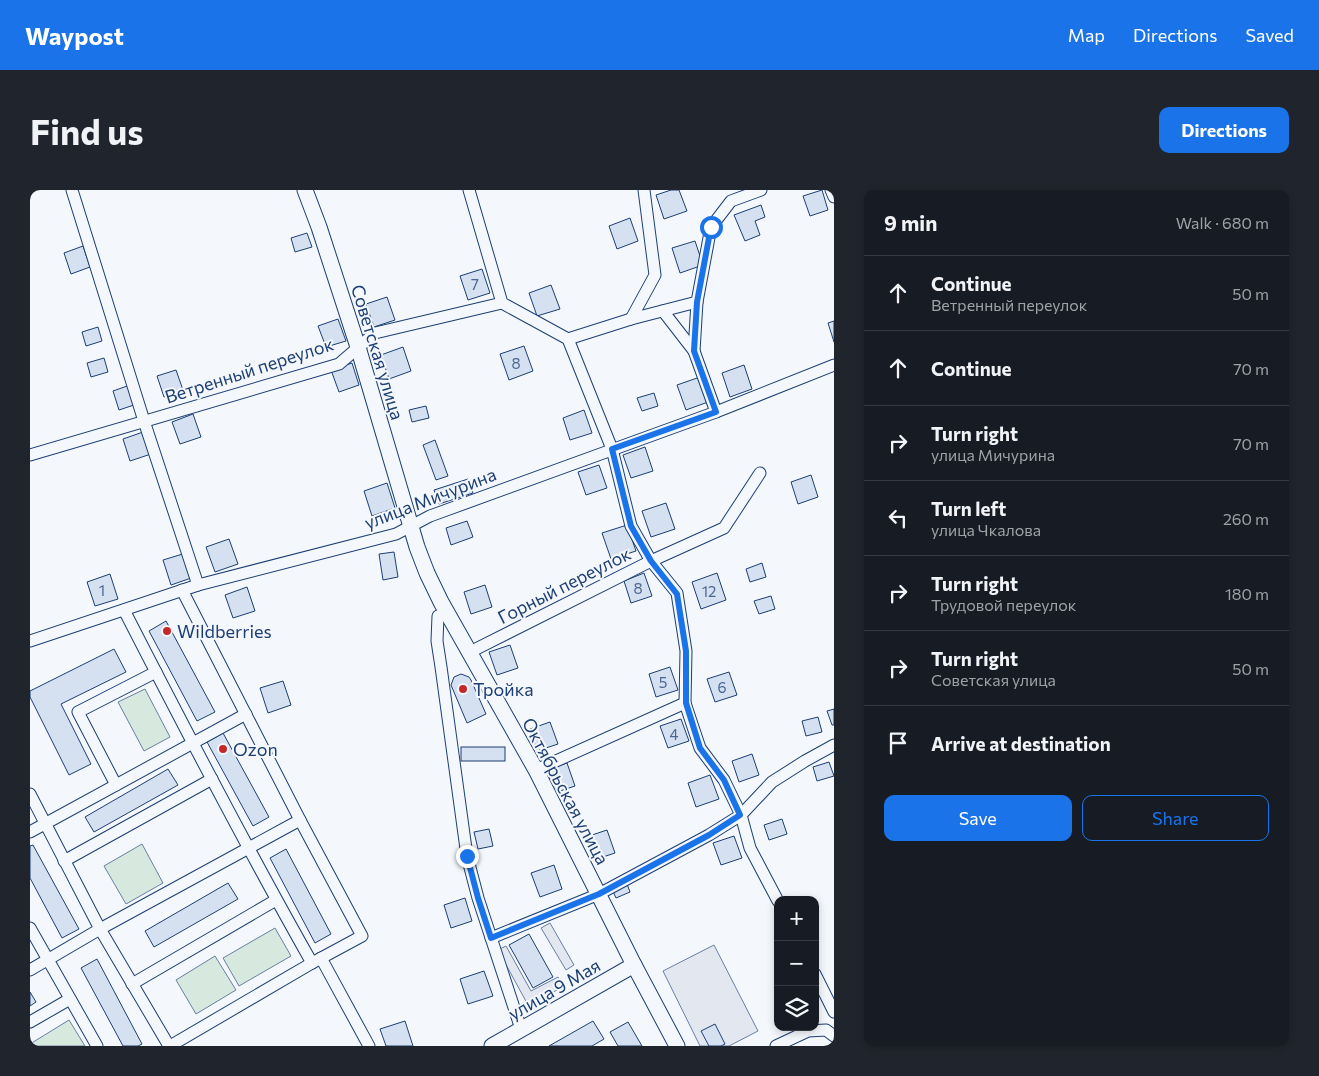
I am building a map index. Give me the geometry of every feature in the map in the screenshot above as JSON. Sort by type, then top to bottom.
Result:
[{"type":"main road","name":"Советская улица","points":[[305,190],[320,227],[412,526]]},
{"type":"main road","name":"Октябрьская улица","points":[[412,526],[417,547],[427,572],[536,770],[677,1046]]},
{"type":"main road","name":"улица 9 Мая","points":[[492,1046],[634,965]]},
{"type":"street","points":[[72,190],[144,421],[198,585]]},
{"type":"street","points":[[469,190],[502,303],[568,339],[612,449],[631,526],[651,561],[677,594],[686,651],[686,703],[700,748],[724,780],[740,815],[750,848],[775,896]]},
{"type":"street","points":[[631,319],[655,275],[644,190]]},
{"type":"street","points":[[694,351],[697,302],[711,227],[731,201],[760,190]]},
{"type":"street","points":[[831,190],[834,197]]},
{"type":"street","points":[[568,339],[631,319],[697,302]]},
{"type":"street","name":"Ветренный переулок","points":[[30,454],[339,364],[375,333],[502,303]]},
{"type":"street","points":[[663,311],[694,351],[716,412]]},
{"type":"street","name":"улица Мичурина","points":[[30,641],[198,585],[396,534],[430,516],[716,412],[834,365]]},
{"type":"street","name":"Горный переулок","points":[[470,652],[651,561],[724,528],[760,473]]},
{"type":"street","points":[[30,794],[100,929],[170,1046],[316,960],[362,936],[182,590]]},
{"type":"street","points":[[124,610],[192,743],[276,900],[316,960],[369,1046]]},
{"type":"street","points":[[438,616],[437,641],[440,667],[467,856],[478,898],[521,1029]]},
{"type":"street","points":[[116,785],[78,712],[156,672]]},
{"type":"street","points":[[536,770],[686,703]]},
{"type":"street","points":[[30,832],[246,714]]},
{"type":"street","points":[[491,938],[599,894],[709,835],[740,815],[772,782],[834,745]]},
{"type":"street","points":[[64,861],[212,779]]},
{"type":"street","points":[[30,970],[100,929],[300,820]]},
{"type":"street","points":[[132,984],[276,900]]},
{"type":"street","points":[[30,928],[97,1046]]},
{"type":"street","points":[[819,982],[834,1012]]},
{"type":"street","points":[[30,1022],[70,999]]},
{"type":"street","points":[[776,1046],[808,1031],[826,1030],[834,1036]]},
{"type":"shaded area","points":[[145,689],[170,737],[144,751],[118,702]]},
{"type":"shaded area","points":[[142,844],[163,883],[126,904],[104,866]]},
{"type":"shaded area","points":[[550,923],[574,965],[566,970],[541,928]]},
{"type":"shaded area","points":[[275,928],[291,956],[239,986],[223,958]]},
{"type":"shaded area","points":[[714,945],[758,1031],[729,1046],[700,1046],[663,971]]},
{"type":"shaded area","points":[[506,946],[531,991],[558,977],[563,987],[528,1005],[498,950]]},
{"type":"shaded area","points":[[215,956],[236,990],[196,1014],[176,980]]},
{"type":"shaded area","points":[[69,1020],[85,1046],[30,1046],[30,1044]]},
{"type":"building","points":[[671,190],[679,190],[687,211],[664,219],[656,195]]},
{"type":"building","points":[[822,190],[828,210],[810,216],[803,196]]},
{"type":"building","points":[[761,205],[765,217],[755,221],[760,235],[745,241],[734,215]]},
{"type":"building","points":[[630,218],[638,241],[617,249],[609,226]]},
{"type":"building","points":[[307,233],[312,247],[295,252],[291,238]]},
{"type":"building","points":[[695,241],[703,265],[680,273],[672,248]]},
{"type":"building","points":[[83,246],[90,267],[71,274],[64,253]]},
{"type":"building","points":[[482,269],[490,293],[468,300],[460,276]]},
{"type":"building","points":[[551,285],[560,309],[537,316],[529,293]]},
{"type":"building","points":[[387,297],[395,320],[374,327],[366,304]]},
{"type":"building","points":[[338,319],[346,341],[326,347],[318,326]]},
{"type":"building","points":[[834,321],[834,342],[828,323]]},
{"type":"building","points":[[98,327],[102,341],[86,346],[82,332]]},
{"type":"building","points":[[524,346],[533,371],[509,380],[500,354]]},
{"type":"building","points":[[403,347],[411,371],[389,379],[381,355]]},
{"type":"building","points":[[104,358],[108,372],[91,377],[87,363]]},
{"type":"building","points":[[352,363],[359,385],[339,392],[331,370]]},
{"type":"building","points":[[744,365],[752,389],[730,397],[722,373]]},
{"type":"building","points":[[176,370],[183,390],[164,397],[157,376]]},
{"type":"building","points":[[700,377],[708,402],[686,410],[677,385]]},
{"type":"building","points":[[130,385],[137,404],[119,410],[113,391]]},
{"type":"building","points":[[654,393],[658,406],[642,411],[637,398]]},
{"type":"building","points":[[426,406],[429,418],[412,422],[409,410]]},
{"type":"building","points":[[584,410],[592,433],[570,440],[563,418]]},
{"type":"building","points":[[193,414],[201,437],[180,444],[172,422]]},
{"type":"building","points":[[143,432],[151,454],[130,461],[123,439]]},
{"type":"building","points":[[435,440],[448,476],[436,480],[423,445]]},
{"type":"building","points":[[645,447],[653,471],[631,478],[623,455]]},
{"type":"building","points":[[599,465],[607,488],[586,495],[578,472]]},
{"type":"building","points":[[811,475],[818,497],[798,504],[791,482]]},
{"type":"building","points":[[468,479],[473,493],[439,504],[434,490]]},
{"type":"building","points":[[387,483],[395,508],[372,516],[364,491]]},
{"type":"building","points":[[666,503],[675,529],[651,537],[642,511]]},
{"type":"building","points":[[467,521],[473,537],[451,545],[446,528]]},
{"type":"building","points":[[627,525],[636,551],[611,559],[602,533]]},
{"type":"building","points":[[229,539],[238,564],[215,572],[206,547]]},
{"type":"building","points":[[394,552],[398,577],[383,580],[379,554]]},
{"type":"building","points":[[186,553],[194,577],[171,585],[163,560]]},
{"type":"building","points":[[762,563],[766,577],[750,582],[746,569]]},
{"type":"building","points":[[644,573],[652,596],[631,603],[624,581]]},
{"type":"building","points":[[717,573],[726,600],[701,609],[692,582]]},
{"type":"building","points":[[110,574],[118,599],[95,606],[87,582]]},
{"type":"building","points":[[485,585],[492,607],[471,614],[464,592]]},
{"type":"building","points":[[247,587],[255,611],[233,618],[225,595]]},
{"type":"building","points":[[771,596],[775,609],[759,614],[754,601]]},
{"type":"building","points":[[166,621],[215,712],[197,721],[149,631]]},
{"type":"building","points":[[510,645],[518,668],[497,675],[489,652]]},
{"type":"building","points":[[114,649],[126,672],[61,704],[91,764],[69,775],[30,697],[30,691]]},
{"type":"building","points":[[670,667],[678,690],[656,697],[649,674]]},
{"type":"building","points":[[729,672],[737,695],[715,702],[707,679]]},
{"type":"building","points":[[461,674],[469,677],[471,680],[486,714],[467,723],[451,685],[454,677]]},
{"type":"building","points":[[283,681],[291,705],[268,713],[260,688]]},
{"type":"building","points":[[834,709],[834,725],[832,725],[827,711]]},
{"type":"building","points":[[818,717],[822,732],[806,736],[802,721]]},
{"type":"building","points":[[681,719],[689,741],[668,748],[660,726]]},
{"type":"building","points":[[550,722],[558,744],[537,751],[530,729]]},
{"type":"building","points":[[223,733],[269,817],[253,826],[207,742]]},
{"type":"building","points":[[461,747],[505,747],[505,761],[461,761]]},
{"type":"building","points":[[752,754],[759,775],[739,782],[732,761]]},
{"type":"building","points":[[829,762],[834,776],[817,781],[813,767]]},
{"type":"building","points":[[567,763],[575,786],[554,793],[547,770]]},
{"type":"building","points":[[168,769],[178,785],[94,832],[85,817]]},
{"type":"building","points":[[710,775],[719,799],[696,807],[688,783]]},
{"type":"building","points":[[782,819],[787,834],[769,840],[764,825]]},
{"type":"building","points":[[489,829],[493,846],[478,849],[474,832]]},
{"type":"building","points":[[607,830],[615,853],[594,860],[586,837]]},
{"type":"building","points":[[734,836],[742,858],[721,865],[713,843]]},
{"type":"building","points":[[33,845],[79,929],[62,938],[30,878],[30,846]]},
{"type":"building","points":[[286,849],[331,934],[315,943],[270,858]]},
{"type":"building","points":[[554,865],[562,889],[540,897],[531,873]]},
{"type":"building","points":[[228,883],[238,899],[154,947],[145,931]]},
{"type":"building","points":[[627,884],[630,892],[616,898],[612,889]]},
{"type":"building","points":[[465,898],[472,921],[451,928],[444,905]]},
{"type":"building","points":[[529,934],[553,977],[533,988],[509,945]]},
{"type":"building","points":[[97,959],[142,1044],[138,1046],[123,1046],[81,968]]},
{"type":"building","points":[[484,971],[493,996],[468,1004],[460,979]]},
{"type":"building","points":[[30,992],[36,1002],[30,1006]]},
{"type":"building","points":[[405,1021],[413,1046],[386,1046],[380,1029]]},
{"type":"building","points":[[593,1021],[604,1039],[592,1046],[549,1046]]},
{"type":"building","points":[[628,1022],[642,1046],[618,1046],[610,1032]]},
{"type":"building","points":[[715,1024],[725,1044],[709,1046],[701,1031]]},
{"type":"place","name":"Wildberries","points":[[167,631]]},
{"type":"place","name":"Тройка","points":[[463,689]]},
{"type":"place","name":"Ozon","points":[[223,749]]},
{"type":"route","points":[[467,856],[491,938],[599,894],[709,835],[740,815],[724,780],[700,748],[686,703],[686,651],[677,594],[651,561],[631,526],[612,449],[716,412],[694,351],[697,302],[711,227]]}]
